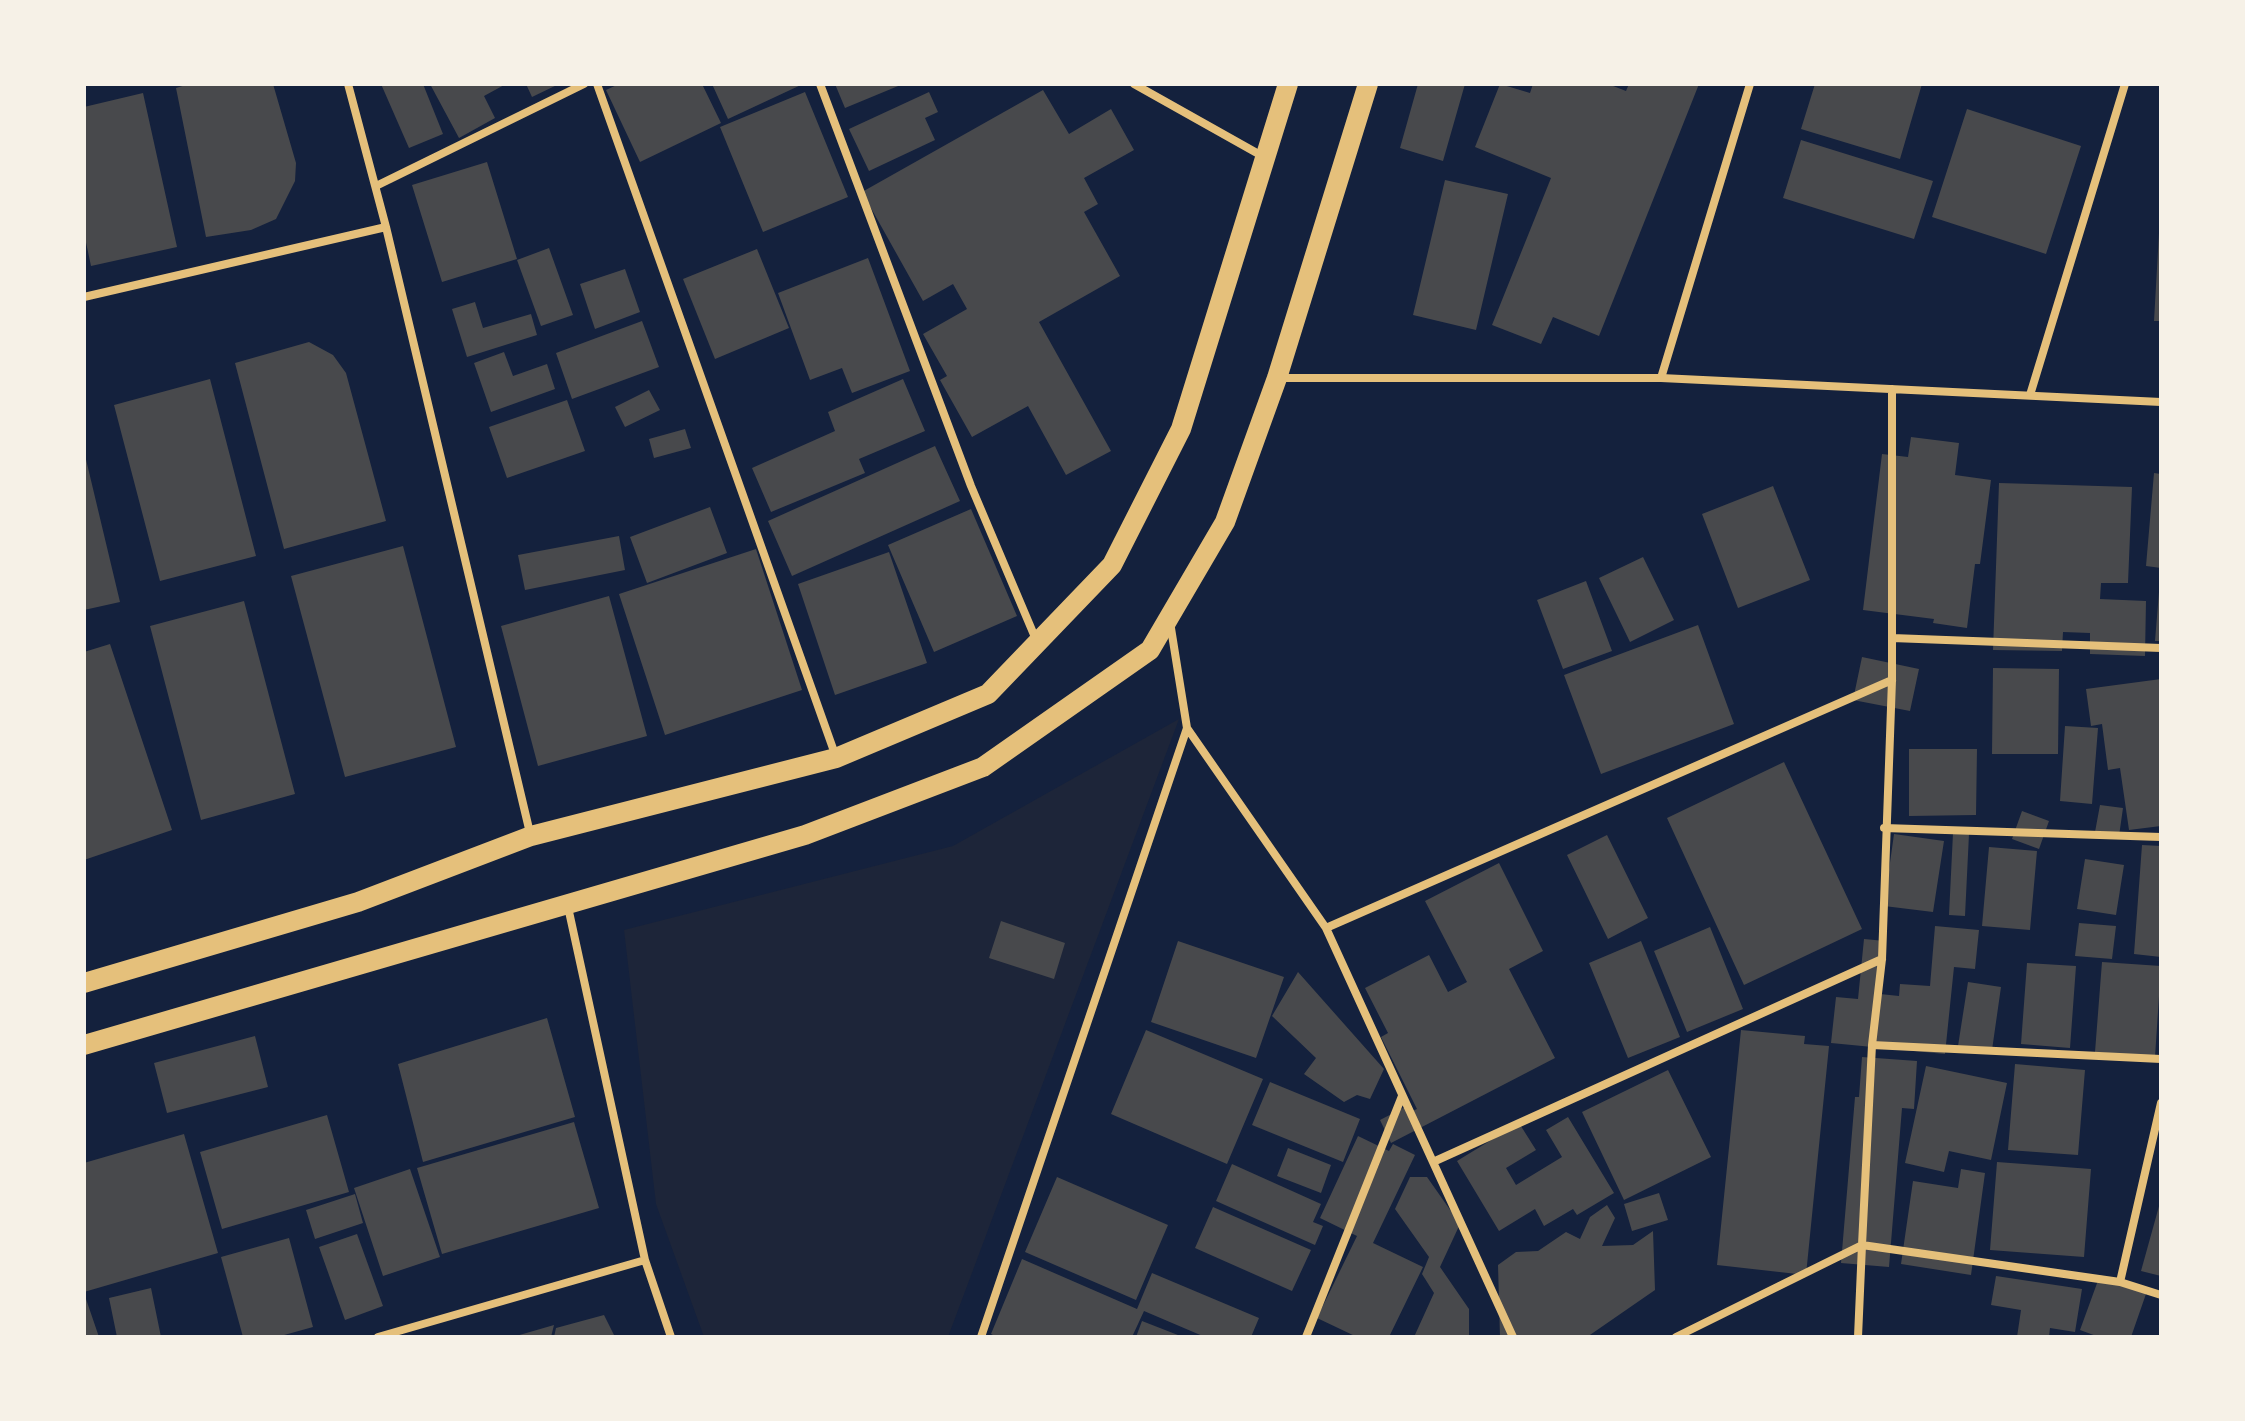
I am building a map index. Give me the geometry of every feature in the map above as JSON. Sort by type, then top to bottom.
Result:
[{"type":"main road","points":[[84,983],[358,902],[531,836],[836,758],[988,694],[1112,565],[1181,429],[1288,84]]},
{"type":"main road","points":[[84,1045],[805,835],[983,767],[1150,650],[1225,522],[1277,378],[1368,84]]},
{"type":"street","points":[[348,84],[386,227],[531,836]]},
{"type":"street","points":[[376,186],[584,84]]},
{"type":"street","points":[[597,84],[836,758]]},
{"type":"street","points":[[820,84],[971,486],[1037,643]]},
{"type":"street","points":[[1134,84],[1264,157]]},
{"type":"street","points":[[1661,378],[1750,84]]},
{"type":"street","points":[[2030,395],[2125,84]]},
{"type":"street","points":[[84,297],[386,227]]},
{"type":"street","points":[[1277,378],[1661,378],[2161,402]]},
{"type":"street","points":[[1858,1337],[1872,1045],[1882,959],[1884,828],[1892,680],[1892,389]]},
{"type":"street","points":[[1170,618],[1187,728],[1326,928],[1513,1337]]},
{"type":"street","points":[[1892,638],[2161,648]]},
{"type":"street","points":[[1326,928],[1892,680]]},
{"type":"street","points":[[981,1337],[1187,728]]},
{"type":"street","points":[[1884,828],[2161,837]]},
{"type":"street","points":[[568,905],[645,1260],[671,1337]]},
{"type":"street","points":[[1433,1162],[1882,959]]},
{"type":"street","points":[[1872,1045],[2161,1059]]},
{"type":"street","points":[[1306,1337],[1402,1096]]},
{"type":"street","points":[[2120,1282],[2161,1103]]},
{"type":"street","points":[[1676,1337],[1862,1245],[2120,1282],[2161,1295]]},
{"type":"street","points":[[378,1337],[645,1260]]},
{"type":"street","points":[[414,1337],[417,1326]]},
{"type":"shaded area","points":[[1179,719],[948,1337],[704,1337],[656,1204],[624,930],[953,846]]},
{"type":"building","points":[[189,84],[273,84],[296,163],[295,181],[276,219],[251,230],[206,237],[176,88]]},
{"type":"building","points":[[381,84],[423,84],[443,134],[409,148]]},
{"type":"building","points":[[430,84],[506,84],[484,96],[495,118],[459,138]]},
{"type":"building","points":[[526,84],[559,84],[532,97]]},
{"type":"building","points":[[619,84],[702,84],[721,123],[640,162],[606,90]]},
{"type":"building","points":[[712,84],[803,84],[728,119]]},
{"type":"building","points":[[835,84],[903,84],[845,108]]},
{"type":"building","points":[[1418,84],[1465,84],[1443,161],[1400,148]]},
{"type":"building","points":[[1500,84],[1530,93],[1533,84],[1608,84],[1626,91],[1629,84],[1699,84],[1599,336],[1553,317],[1541,344],[1492,325],[1551,178],[1475,147]]},
{"type":"building","points":[[1815,84],[1922,84],[1900,159],[1801,129]]},
{"type":"building","points":[[1043,90],[1069,134],[1111,109],[1134,150],[1084,178],[1098,204],[1084,212],[1120,276],[1039,322],[1111,451],[1066,475],[1028,406],[972,437],[940,380],[947,376],[923,334],[967,309],[953,284],[923,301],[862,192]]},
{"type":"building","points":[[805,92],[848,197],[763,232],[720,127]]},
{"type":"building","points":[[929,92],[938,112],[925,118],[935,140],[869,171],[849,129]]},
{"type":"building","points":[[143,93],[177,247],[91,266],[84,233],[84,107]]},
{"type":"building","points":[[1967,109],[2081,146],[2046,254],[1932,217]]},
{"type":"building","points":[[1801,140],[1933,181],[1914,239],[1783,198]]},
{"type":"building","points":[[487,162],[517,259],[442,282],[412,185]]},
{"type":"building","points":[[1445,180],[1508,194],[1476,330],[1413,315]]},
{"type":"building","points":[[2159,233],[2161,321],[2154,321]]},
{"type":"building","points":[[549,248],[573,315],[541,326],[517,260]]},
{"type":"building","points":[[757,249],[789,328],[715,359],[683,279]]},
{"type":"building","points":[[868,258],[910,371],[852,393],[842,368],[810,380],[778,293]]},
{"type":"building","points":[[625,269],[640,312],[595,329],[580,284]]},
{"type":"building","points":[[475,302],[483,328],[531,314],[537,335],[467,357],[452,309]]},
{"type":"building","points":[[642,321],[659,367],[572,399],[556,353]]},
{"type":"building","points":[[309,342],[333,355],[346,373],[386,521],[284,549],[235,363]]},
{"type":"building","points":[[504,352],[513,376],[547,364],[555,389],[491,412],[474,363]]},
{"type":"building","points":[[210,379],[256,556],[160,581],[114,405]]},
{"type":"building","points":[[903,379],[925,431],[859,459],[865,473],[771,512],[752,468],[835,431],[828,412]]},
{"type":"building","points":[[649,390],[660,410],[625,427],[615,407]]},
{"type":"building","points":[[567,400],[585,451],[507,478],[489,427]]},
{"type":"building","points":[[685,429],[691,448],[654,458],[649,439]]},
{"type":"building","points":[[1911,437],[1959,443],[1955,475],[1991,480],[1980,564],[1975,564],[1967,628],[1933,623],[1934,619],[1863,610],[1882,454],[1908,457]]},
{"type":"building","points":[[935,446],[960,501],[792,576],[768,521]]},
{"type":"building","points":[[84,451],[120,602],[84,610]]},
{"type":"building","points":[[2154,473],[2161,474],[2161,568],[2146,566]]},
{"type":"building","points":[[1999,483],[2132,487],[2128,583],[2101,583],[2100,599],[2146,601],[2145,656],[2090,654],[2090,633],[2063,632],[2062,651],[1993,650]]},
{"type":"building","points":[[1773,486],[1810,580],[1738,608],[1702,514]]},
{"type":"building","points":[[710,507],[727,553],[647,583],[630,537]]},
{"type":"building","points":[[971,509],[1017,616],[934,652],[888,545]]},
{"type":"building","points":[[619,536],[625,570],[525,590],[518,555]]},
{"type":"building","points":[[403,546],[456,747],[345,777],[291,576]]},
{"type":"building","points":[[756,549],[802,690],[665,735],[619,594]]},
{"type":"building","points":[[889,552],[927,663],[835,695],[798,584]]},
{"type":"building","points":[[1643,557],[1674,620],[1630,642],[1599,578]]},
{"type":"building","points":[[1586,581],[1612,651],[1563,669],[1537,600]]},
{"type":"building","points":[[2159,592],[2161,641],[2155,641]]},
{"type":"building","points":[[609,596],[647,736],[538,766],[501,626]]},
{"type":"building","points":[[244,601],[295,794],[201,820],[150,626]]},
{"type":"building","points":[[1698,625],[1734,724],[1601,774],[1564,675]]},
{"type":"building","points":[[110,644],[172,830],[84,860],[84,652]]},
{"type":"building","points":[[1862,657],[1919,669],[1910,711],[1853,700]]},
{"type":"building","points":[[1993,668],[2059,669],[2058,754],[1992,754]]},
{"type":"building","points":[[2161,679],[2161,826],[2129,830],[2120,768],[2108,770],[2102,724],[2091,726],[2086,689]]},
{"type":"building","points":[[2065,726],[2098,728],[2092,804],[2060,801]]},
{"type":"building","points":[[1909,749],[1977,749],[1976,815],[1909,816]]},
{"type":"building","points":[[1784,762],[1862,929],[1744,985],[1667,818]]},
{"type":"building","points":[[2100,805],[2123,808],[2119,836],[2095,832]]},
{"type":"building","points":[[2022,811],[2049,821],[2039,849],[2012,839]]},
{"type":"building","points":[[1953,833],[1969,834],[1965,916],[1949,915]]},
{"type":"building","points":[[1894,834],[1944,841],[1933,912],[1884,906]]},
{"type":"building","points":[[1607,835],[1648,918],[1608,939],[1567,855]]},
{"type":"building","points":[[2142,845],[2161,846],[2161,957],[2134,954]]},
{"type":"building","points":[[1989,847],[2037,851],[2030,930],[1982,926]]},
{"type":"building","points":[[2085,859],[2124,865],[2116,915],[2077,909]]},
{"type":"building","points":[[1499,863],[1543,951],[1509,969],[1555,1058],[1391,1143],[1380,1120],[1405,1107],[1408,1113],[1417,1109],[1381,1037],[1388,1033],[1365,988],[1429,955],[1448,992],[1467,982],[1425,901]]},
{"type":"building","points":[[1001,921],[1065,943],[1054,979],[989,958]]},
{"type":"building","points":[[2079,923],[2116,926],[2112,959],[2075,956]]},
{"type":"building","points":[[1935,926],[1979,930],[1975,969],[1954,967],[1945,1054],[1831,1043],[1836,997],[1858,999],[1864,939],[1885,941],[1880,994],[1899,996],[1900,984],[1930,986]]},
{"type":"building","points":[[1710,927],[1743,1009],[1687,1032],[1654,951]]},
{"type":"building","points":[[1178,941],[1284,977],[1256,1058],[1151,1022]]},
{"type":"building","points":[[1641,941],[1680,1037],[1628,1058],[1589,963]]},
{"type":"building","points":[[2102,962],[2161,966],[2155,1057],[2095,1052]]},
{"type":"building","points":[[2027,963],[2076,966],[2070,1048],[2021,1044]]},
{"type":"building","points":[[1298,972],[1384,1069],[1370,1099],[1357,1095],[1344,1102],[1304,1074],[1316,1058],[1272,1016]]},
{"type":"building","points":[[1968,982],[2001,987],[1992,1050],[1958,1046]]},
{"type":"building","points":[[547,1018],[575,1117],[423,1162],[398,1064]]},
{"type":"building","points":[[1146,1030],[1263,1079],[1227,1164],[1111,1114]]},
{"type":"building","points":[[1741,1030],[1805,1036],[1804,1044],[1829,1046],[1806,1275],[1717,1265]]},
{"type":"building","points":[[255,1036],[268,1087],[167,1113],[154,1063]]},
{"type":"building","points":[[1862,1057],[1917,1061],[1914,1109],[1902,1108],[1889,1267],[1841,1263],[1855,1097],[1859,1097]]},
{"type":"building","points":[[2015,1064],[2085,1070],[2078,1155],[2008,1150]]},
{"type":"building","points":[[1926,1066],[2007,1083],[1991,1160],[1949,1151],[1944,1172],[1905,1163]]},
{"type":"building","points":[[1668,1070],[1711,1157],[1624,1200],[1582,1112]]},
{"type":"building","points":[[1270,1082],[1360,1119],[1343,1162],[1252,1125]]},
{"type":"building","points":[[327,1115],[349,1192],[222,1229],[200,1152]]},
{"type":"building","points":[[1568,1117],[1614,1193],[1577,1215],[1573,1209],[1544,1226],[1535,1209],[1499,1231],[1457,1161],[1519,1123],[1536,1150],[1506,1168],[1516,1185],[1562,1157],[1546,1130]]},
{"type":"building","points":[[574,1122],[599,1208],[442,1254],[417,1168]]},
{"type":"building","points":[[184,1134],[218,1253],[84,1292],[84,1163]]},
{"type":"building","points":[[1358,1136],[1389,1151],[1393,1144],[1415,1155],[1373,1243],[1423,1267],[1389,1337],[1357,1337],[1317,1318],[1357,1236],[1320,1218]]},
{"type":"building","points":[[1288,1148],[1331,1165],[1321,1193],[1277,1176]]},
{"type":"building","points":[[1997,1162],[2091,1169],[2084,1257],[1990,1250]]},
{"type":"building","points":[[1232,1164],[1321,1204],[1313,1222],[1323,1226],[1315,1245],[1216,1201]]},
{"type":"building","points":[[410,1169],[440,1257],[383,1276],[354,1188]]},
{"type":"building","points":[[1961,1169],[1985,1173],[1971,1275],[1901,1264],[1913,1181],[1958,1188]]},
{"type":"building","points":[[1057,1177],[1168,1225],[1136,1300],[1025,1252]]},
{"type":"building","points":[[1410,1177],[1427,1177],[1460,1224],[1440,1267],[1469,1309],[1469,1337],[1414,1337],[1434,1293],[1422,1274],[1429,1257],[1395,1209]]},
{"type":"building","points":[[1659,1193],[1668,1220],[1632,1231],[1624,1204]]},
{"type":"building","points":[[355,1194],[363,1223],[315,1239],[306,1210]]},
{"type":"building","points":[[2161,1199],[2161,1276],[2141,1271]]},
{"type":"building","points":[[1607,1205],[1615,1218],[1602,1246],[1633,1245],[1653,1231],[1655,1290],[1587,1337],[1500,1337],[1498,1265],[1516,1252],[1538,1251],[1566,1232],[1580,1239],[1590,1217]]},
{"type":"building","points":[[1213,1207],[1311,1250],[1292,1291],[1195,1248]]},
{"type":"building","points":[[357,1234],[383,1306],[345,1320],[319,1247]]},
{"type":"building","points":[[289,1238],[313,1327],[277,1337],[243,1337],[221,1257]]},
{"type":"building","points":[[1022,1259],[1137,1309],[1152,1273],[1259,1318],[1251,1337],[1205,1337],[1144,1311],[1132,1337],[997,1337],[991,1334]]},
{"type":"building","points":[[2100,1275],[2147,1291],[2131,1337],[2099,1337],[2080,1330]]},
{"type":"building","points":[[1996,1276],[2082,1289],[2075,1332],[2050,1328],[2049,1337],[2017,1337],[2021,1310],[1991,1305]]},
{"type":"building","points":[[151,1288],[161,1337],[117,1337],[109,1298]]},
{"type":"building","points":[[86,1299],[99,1337],[84,1337]]},
{"type":"building","points":[[604,1315],[615,1337],[554,1337],[556,1328]]},
{"type":"building","points":[[1142,1321],[1183,1337],[1136,1337]]},
{"type":"building","points":[[554,1325],[551,1337],[516,1337],[516,1336]]}]
